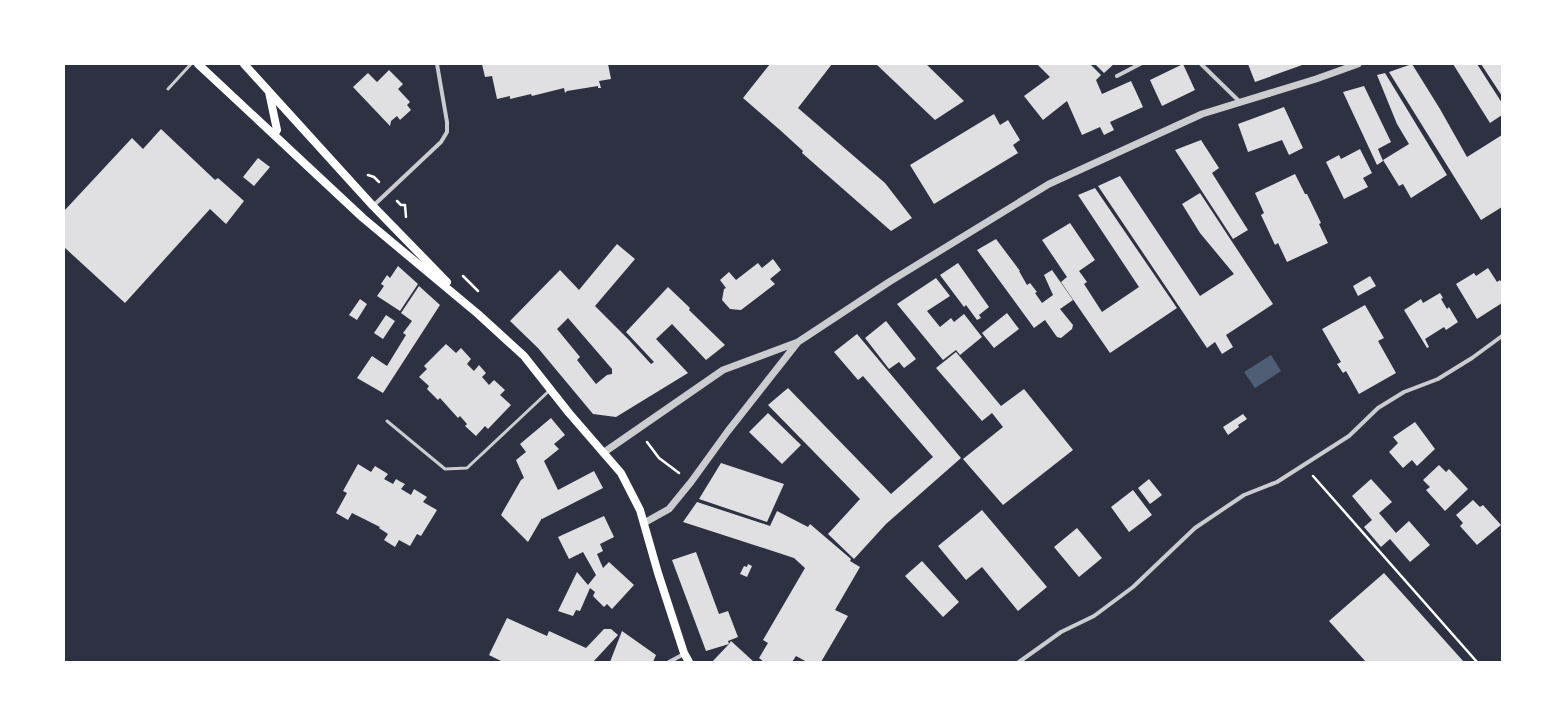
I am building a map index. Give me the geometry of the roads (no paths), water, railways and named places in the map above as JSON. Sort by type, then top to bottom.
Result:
[{"type":"main road","points":[[198,64],[363,218],[478,314],[524,356],[550,390],[621,474],[640,510],[658,573],[684,653],[689,662]]},
{"type":"main road","points":[[244,64],[373,206],[478,314]]},
{"type":"main road","points":[[269,92],[277,130],[274,135]]},
{"type":"street","points":[[373,206],[441,142],[447,132],[447,122],[437,64]]},
{"type":"street","points":[[1117,76],[1140,64]]},
{"type":"street","points":[[1201,64],[1240,103]]},
{"type":"street","points":[[603,453],[637,428],[723,370],[798,342],[889,282],[1049,184],[1195,116],[1240,103],[1358,64]]},
{"type":"street","points":[[1019,662],[1061,632],[1094,616],[1133,587],[1196,528],[1244,495],[1277,482],[1349,436],[1378,408],[1404,392],[1438,379],[1472,358],[1502,336]]},
{"type":"street","points":[[644,523],[669,509],[798,342]]},
{"type":"street","points":[[669,662],[684,653]]},
{"type":"lane","points":[[168,89],[191,64]]},
{"type":"lane","points":[[387,421],[445,469],[467,468],[550,390]]},
{"type":"water","points":[[1271,355],[1281,371],[1255,388],[1244,372]]}]
